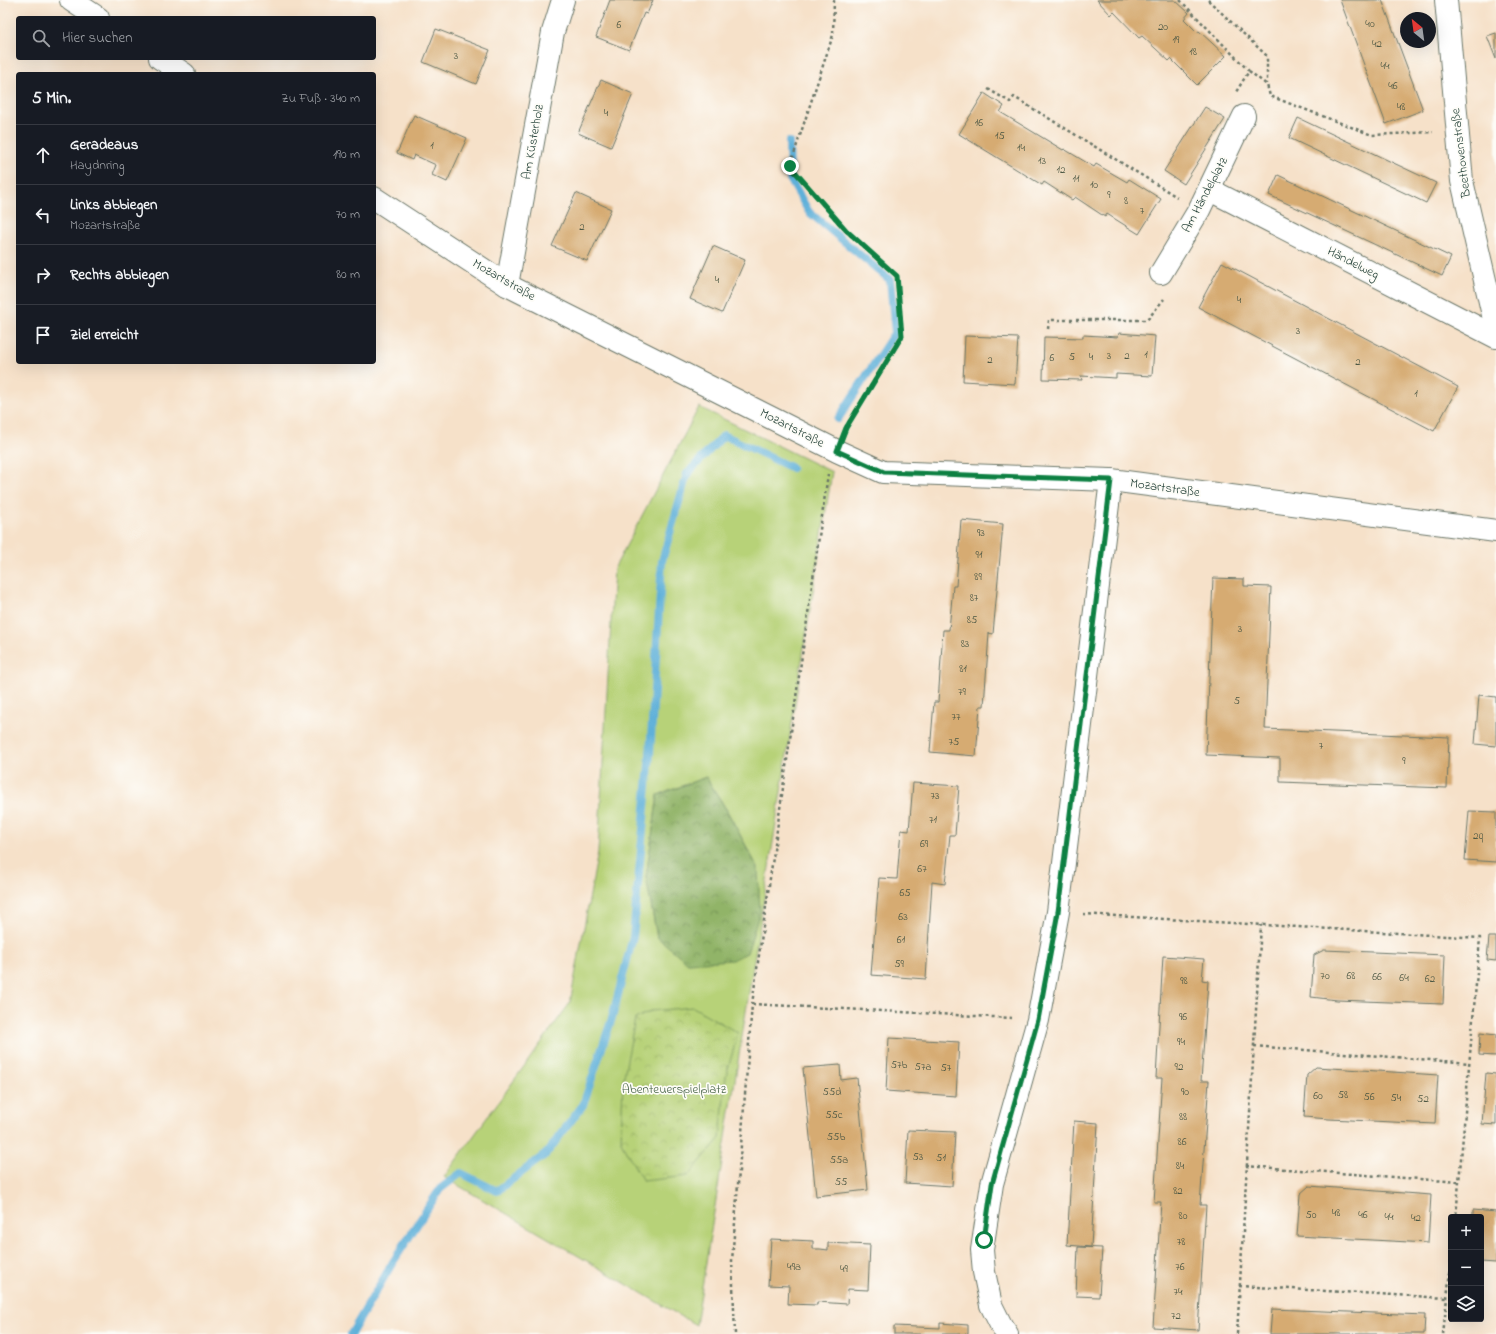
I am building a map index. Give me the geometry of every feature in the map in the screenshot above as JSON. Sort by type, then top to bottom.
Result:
[{"type":"street","points":[[71,0],[95,16]]},
{"type":"street","name":"Am Küsterholz","points":[[508,285],[553,32],[563,0]]},
{"type":"street","name":"Beethovenstraße","points":[[1446,0],[1462,181],[1496,328]]},
{"type":"street","points":[[163,60],[181,72]]},
{"type":"street","name":"Am Händelplatz","points":[[1161,272],[1210,190],[1244,116]]},
{"type":"street","name":"Händelweg","points":[[1210,190],[1496,337]]},
{"type":"street","name":"Mozartstraße","points":[[376,199],[508,285],[837,451],[884,472],[1111,480],[1496,531]]},
{"type":"street","points":[[1007,1334],[991,1305],[984,1272],[982,1250],[992,1184],[1038,1020],[1058,912],[1111,480]]},
{"type":"path","points":[[735,1334],[732,1261],[752,1004],[827,477],[846,428],[902,336],[897,276],[846,230],[790,166],[833,35],[834,0]]},
{"type":"path","points":[[1180,0],[1249,70],[1267,84]]},
{"type":"path","points":[[1208,0],[1267,56],[1267,84],[1270,96],[1372,135],[1458,131]]},
{"type":"path","points":[[1244,116],[1228,107],[1249,70]]},
{"type":"path","points":[[988,89],[1010,102],[1014,97],[1199,210]]},
{"type":"path","points":[[1048,329],[1049,320],[1147,320],[1175,284],[1161,272]]},
{"type":"path","points":[[1058,912],[1480,938],[1456,1214]]},
{"type":"path","points":[[1237,1334],[1261,925]]},
{"type":"path","points":[[752,1004],[1038,1020]]},
{"type":"path","points":[[1254,1046],[1469,1063]]},
{"type":"path","points":[[1246,1166],[1459,1182]]},
{"type":"path","points":[[1239,1286],[1447,1298]]},
{"type":"path","points":[[1444,1334],[1448,1286]]},
{"type":"green space","points":[[699,407],[832,472],[696,1325],[444,1177],[570,1003],[598,852],[614,569]],"holes":[[[706,777],[726,809],[758,868],[657,937],[646,877],[658,795]]]},
{"type":"green space","points":[[706,777],[726,809],[758,868],[760,912],[747,953],[732,960],[688,963],[657,937],[646,877],[658,795]]},
{"type":"green space","name":"Abenteuerspielplatz","points":[[693,1007],[738,1033],[726,1076],[720,1138],[688,1176],[643,1181],[621,1142],[623,1081],[635,1019],[651,1011]]},
{"type":"building","points":[[610,0],[653,0],[647,14],[644,13],[629,50],[596,37]]},
{"type":"building","points":[[1097,0],[1175,0],[1189,13],[1184,19],[1226,56],[1197,85],[1171,59],[1169,61],[1142,36],[1139,38],[1114,12],[1111,15]]},
{"type":"building","points":[[1340,0],[1382,0],[1423,110],[1386,124]]},
{"type":"building","points":[[436,29],[490,50],[476,84],[423,62]]},
{"type":"building","points":[[1496,33],[1496,59],[1487,36]]},
{"type":"building","points":[[601,80],[633,94],[611,147],[578,133]]},
{"type":"building","points":[[984,93],[1004,106],[1000,112],[1063,150],[1064,149],[1094,167],[1096,164],[1127,182],[1129,179],[1161,199],[1139,234],[1107,214],[1105,217],[1075,197],[1072,200],[1044,182],[1042,185],[959,134]]},
{"type":"building","points":[[1205,107],[1225,119],[1184,184],[1164,171]]},
{"type":"building","points":[[414,115],[467,138],[447,182],[432,175],[436,165],[414,155],[412,160],[397,153]]},
{"type":"building","points":[[1298,118],[1436,183],[1426,203],[1289,138]]},
{"type":"building","points":[[1278,175],[1451,257],[1442,276],[1269,195]]},
{"type":"building","points":[[576,193],[611,209],[587,261],[552,246]]},
{"type":"building","points":[[713,246],[745,260],[722,313],[690,299]]},
{"type":"building","points":[[1222,262],[1458,387],[1434,431],[1198,307]]},
{"type":"building","points":[[1119,333],[1155,336],[1152,376],[1116,374],[1116,378],[1081,376],[1082,380],[1043,379],[1044,337],[1083,338],[1083,335],[1118,337]]},
{"type":"building","points":[[965,336],[1018,338],[1015,384],[963,381]]},
{"type":"building","points":[[961,520],[1003,524],[993,634],[989,633],[984,706],[980,706],[976,756],[930,752],[934,702],[938,702],[943,630],[949,630],[953,586],[956,586]]},
{"type":"building","points":[[1213,578],[1244,579],[1244,586],[1271,587],[1265,729],[1449,737],[1447,788],[1280,782],[1280,758],[1206,755]]},
{"type":"building","points":[[1479,695],[1496,697],[1496,746],[1475,744]]},
{"type":"building","points":[[913,783],[959,786],[955,835],[950,835],[945,884],[932,882],[926,979],[871,975],[879,878],[897,879],[901,830],[909,831]]},
{"type":"building","points":[[1469,811],[1496,812],[1496,862],[1465,860]]},
{"type":"building","points":[[1489,937],[1496,937],[1496,961],[1487,960]]},
{"type":"building","points":[[1324,950],[1445,955],[1443,1004],[1337,1000],[1311,997],[1314,955]]},
{"type":"building","points":[[1163,956],[1204,959],[1202,980],[1208,981],[1201,1081],[1209,1081],[1200,1205],[1206,1205],[1198,1330],[1153,1327],[1161,1202],[1154,1202],[1162,1078],[1156,1078]]},
{"type":"building","points":[[1480,1033],[1496,1035],[1496,1056],[1479,1055]]},
{"type":"building","points":[[889,1038],[959,1042],[956,1096],[886,1091]]},
{"type":"building","points":[[840,1065],[841,1080],[857,1078],[868,1190],[816,1196],[803,1068]]},
{"type":"building","points":[[1316,1067],[1438,1075],[1435,1124],[1304,1117],[1307,1075]]},
{"type":"building","points":[[1486,1073],[1496,1074],[1496,1125],[1482,1124]]},
{"type":"building","points":[[1074,1121],[1098,1123],[1091,1247],[1067,1245]]},
{"type":"building","points":[[908,1130],[955,1132],[952,1186],[905,1183]]},
{"type":"building","points":[[1309,1186],[1431,1195],[1428,1243],[1297,1236],[1300,1194]]},
{"type":"building","points":[[1473,1210],[1496,1212],[1496,1263],[1484,1262],[1484,1214],[1473,1214]]},
{"type":"building","points":[[771,1239],[813,1241],[813,1249],[828,1250],[828,1243],[870,1245],[868,1290],[848,1289],[847,1304],[817,1302],[817,1305],[788,1304],[789,1286],[768,1285]]},
{"type":"building","points":[[1078,1247],[1102,1248],[1099,1297],[1076,1296]]},
{"type":"building","points":[[1272,1309],[1425,1315],[1424,1334],[1270,1334]]},
{"type":"building","points":[[940,1323],[968,1325],[968,1334],[894,1334],[894,1326],[940,1328]]},
{"type":"waterway","points":[[789,142],[790,179],[809,212],[890,280],[895,332],[838,419]]},
{"type":"waterway","points":[[351,1334],[393,1262],[440,1189],[461,1173],[497,1191],[546,1154],[583,1105],[612,1018],[633,937],[650,754],[662,561],[687,474],[724,435],[792,468]]},
{"type":"route","points":[[790,166],[846,230],[897,276],[902,336],[846,428],[837,451],[884,472],[1111,480],[1058,912],[1038,1020],[992,1184],[984,1240]]}]
